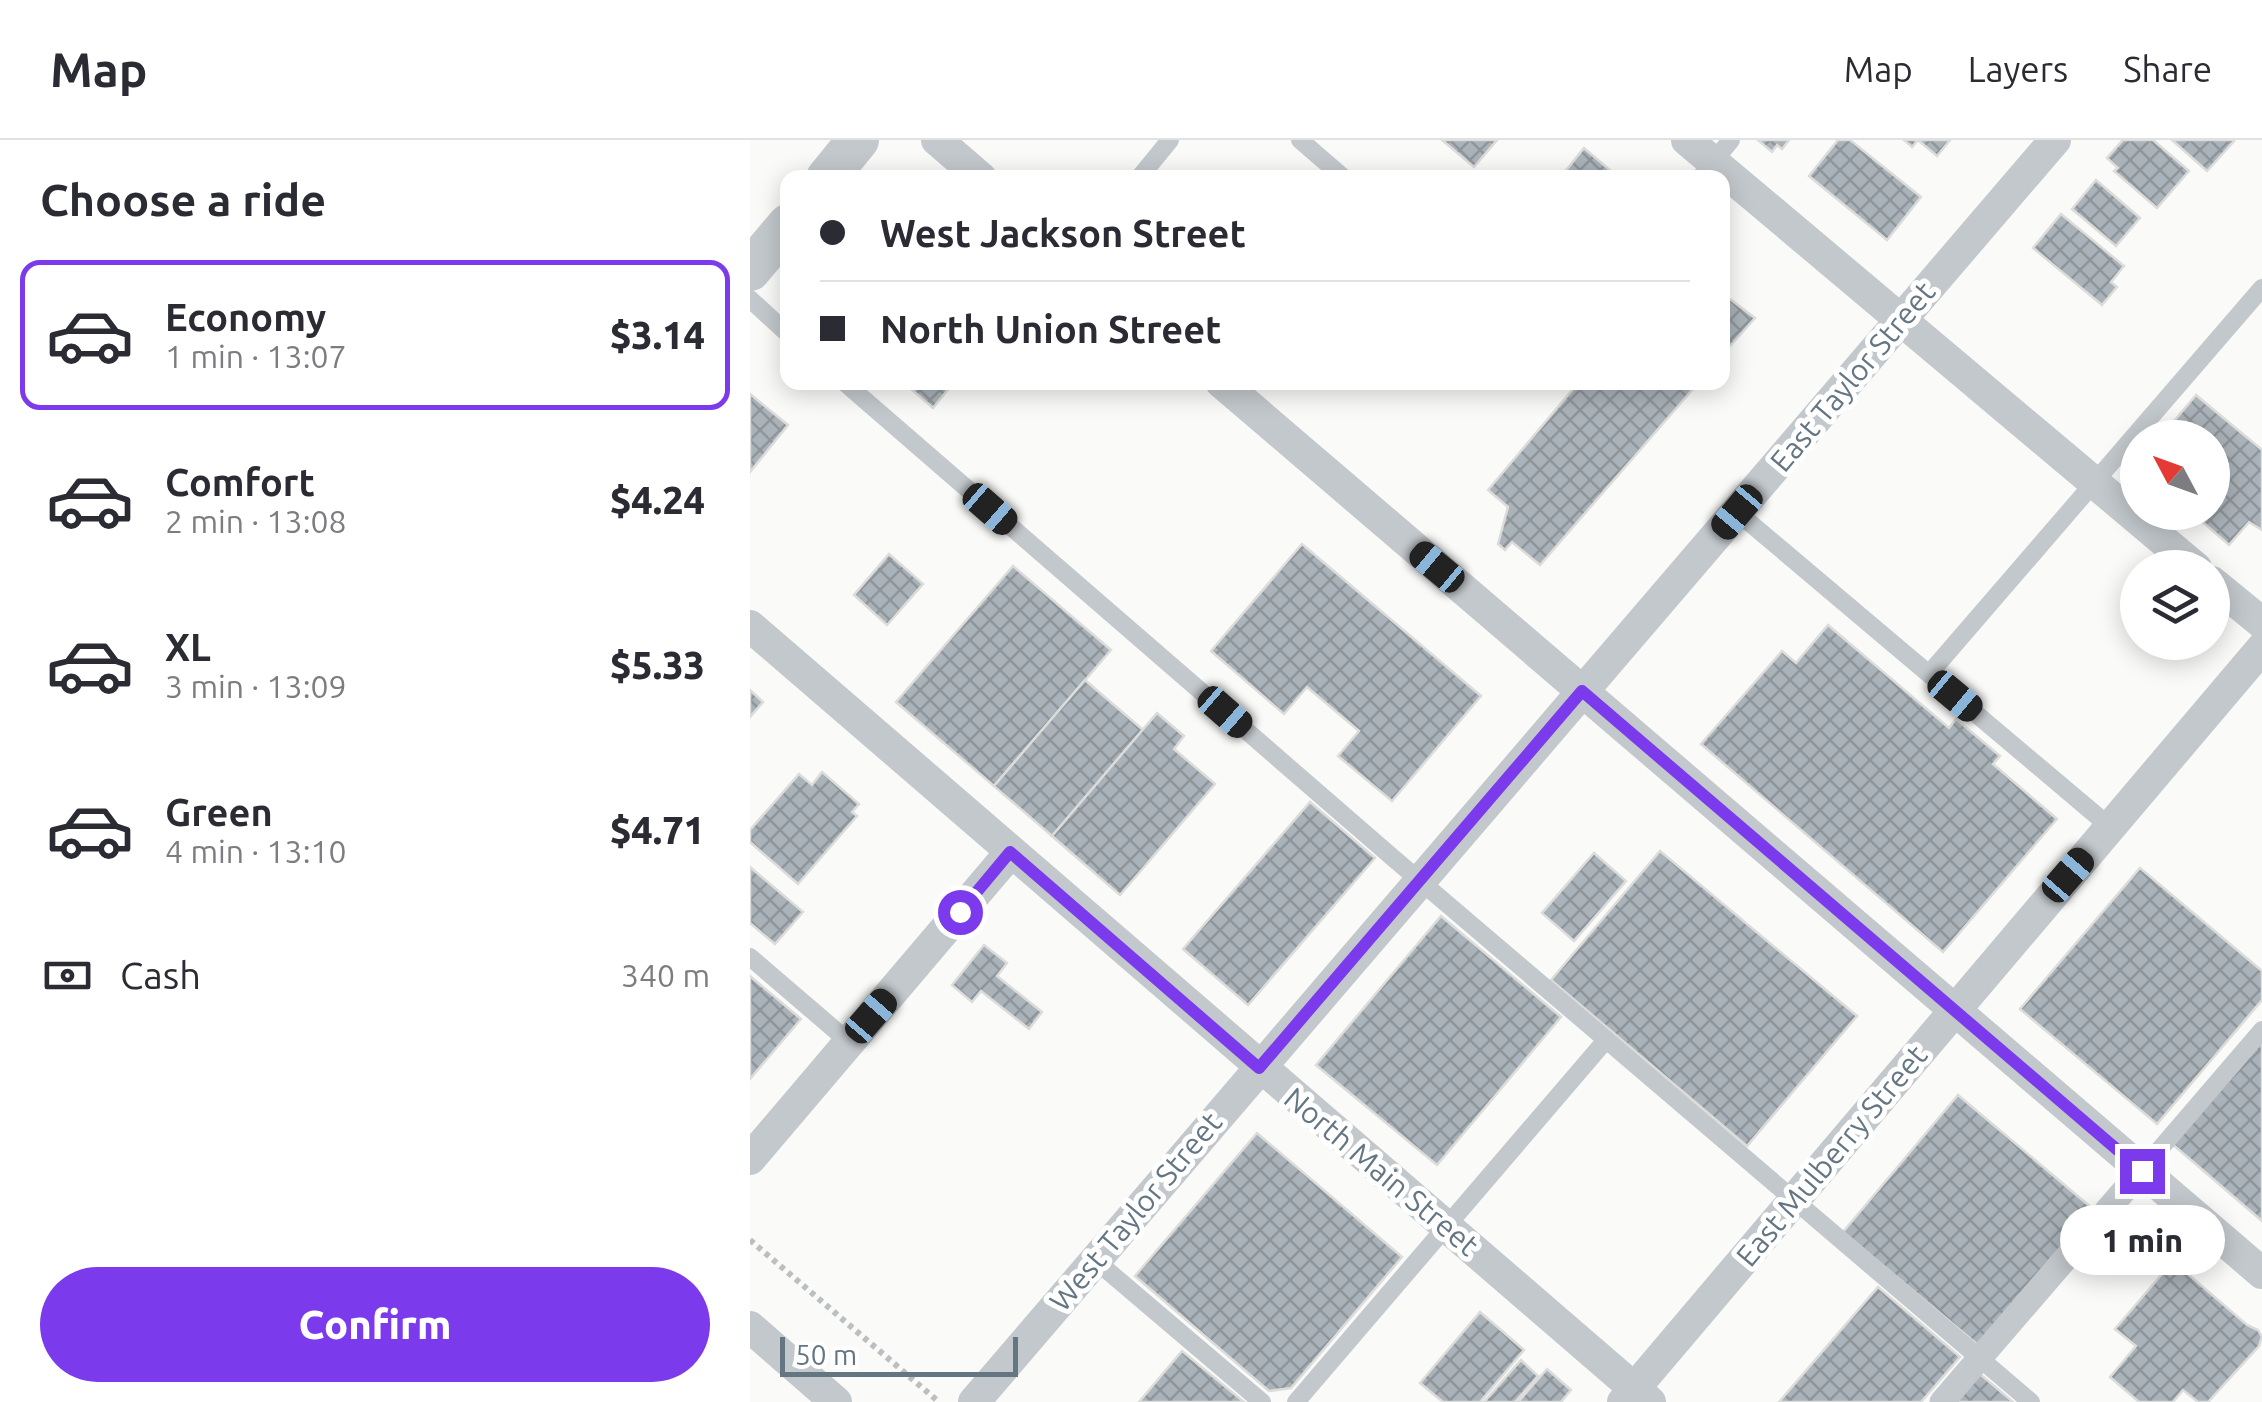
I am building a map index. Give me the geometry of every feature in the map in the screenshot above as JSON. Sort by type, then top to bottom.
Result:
[{"type":"street","points":[[834,170],[858,140]]},
{"type":"street","points":[[937,140],[972,170]]},
{"type":"street","points":[[1687,140],[1714,160]]},
{"type":"street","name":"East Taylor Street","points":[[1259,1068],[2055,140]]},
{"type":"street","points":[[1730,174],[2175,550]]},
{"type":"street","points":[[750,270],[780,234]]},
{"type":"street","points":[[1230,390],[2262,1273]]},
{"type":"street","points":[[2230,597],[2262,623]]},
{"type":"street","name":"North Main Street","points":[[750,626],[1636,1397]]},
{"type":"street","name":"East Mulberry Street","points":[[1636,1397],[1953,1012],[2262,648]]},
{"type":"street","points":[[750,1160],[1010,852]]},
{"type":"street","name":"West Taylor Street","points":[[974,1402],[1259,1068]]},
{"type":"street","points":[[1942,1402],[2142,1171]]},
{"type":"street","points":[[750,1327],[836,1402]]},
{"type":"lane","points":[[1145,170],[1170,140]]},
{"type":"lane","points":[[1300,140],[1335,170]]},
{"type":"lane","points":[[1930,674],[2262,288]]},
{"type":"lane","points":[[750,300],[780,327]]},
{"type":"lane","points":[[853,390],[2031,1402]]},
{"type":"lane","points":[[1737,512],[2110,826]]},
{"type":"lane","points":[[750,957],[849,1042]]},
{"type":"lane","points":[[2142,1171],[2262,1030]]},
{"type":"lane","points":[[1296,1402],[1606,1040]]},
{"type":"lane","points":[[1095,1260],[1262,1402]]},
{"type":"path","points":[[750,1240],[939,1402]]},
{"type":"building","points":[[1442,140],[1497,140],[1474,167]]},
{"type":"building","points":[[1758,140],[1789,140],[1782,149],[1777,145],[1772,152]]},
{"type":"building","points":[[1838,140],[1850,140],[1921,197],[1887,240],[1809,176]]},
{"type":"building","points":[[1918,140],[1950,140],[1937,156]]},
{"type":"building","points":[[2123,140],[2153,140],[2189,171],[2157,208],[2114,171],[2118,168],[2107,158]]},
{"type":"building","points":[[2172,140],[2233,140],[2234,141],[2207,171]]},
{"type":"building","points":[[1584,148],[1610,170],[1566,170]]},
{"type":"building","points":[[2096,180],[2140,218],[2116,246],[2072,209]]},
{"type":"building","points":[[2061,214],[2124,266],[2111,282],[2117,287],[2102,305],[2033,248]]},
{"type":"building","points":[[1730,299],[1755,318],[1730,346]]},
{"type":"building","points":[[912,390],[948,390],[933,408]]},
{"type":"building","points":[[1572,390],[1692,390],[1540,565],[1512,542],[1505,550],[1498,544],[1508,507],[1488,490]]},
{"type":"building","points":[[750,394],[788,425],[750,472]]},
{"type":"building","points":[[2196,395],[2226,420],[2175,420]]},
{"type":"building","points":[[2230,423],[2262,450],[2262,530],[2249,522],[2229,545],[2212,530],[2230,530]]},
{"type":"building","points":[[1302,544],[1481,696],[1392,801],[1338,756],[1359,731],[1307,687],[1284,714],[1211,651]]},
{"type":"building","points":[[889,554],[923,584],[887,625],[854,595]]},
{"type":"building","points":[[1013,566],[1111,650],[994,786],[896,702]]},
{"type":"building","points":[[1828,625],[1949,728],[1956,719],[2000,756],[1993,764],[2057,819],[1943,952],[1701,744],[1782,651],[1796,663]]},
{"type":"building","points":[[1085,680],[1143,730],[1052,836],[994,786]]},
{"type":"building","points":[[750,690],[763,702],[750,717]]},
{"type":"building","points":[[1157,713],[1184,736],[1174,749],[1215,784],[1120,895],[1052,836]]},
{"type":"building","points":[[822,772],[859,804],[852,812],[857,816],[798,884],[750,842],[750,830],[799,774],[812,785]]},
{"type":"building","points":[[1310,802],[1375,858],[1248,1005],[1183,949]]},
{"type":"building","points":[[1660,851],[1857,1016],[1747,1146],[1551,980]]},
{"type":"building","points":[[1594,853],[1626,881],[1574,941],[1542,913]]},
{"type":"building","points":[[750,867],[803,912],[775,944],[750,923]]},
{"type":"building","points":[[2140,868],[2262,971],[2262,1000],[2157,1124],[2020,1009]]},
{"type":"building","points":[[1441,916],[1561,1017],[1437,1165],[1316,1065]]},
{"type":"building","points":[[984,945],[1007,963],[997,976],[1042,1012],[1029,1029],[981,991],[972,1002],[952,985]]},
{"type":"building","points":[[750,976],[801,1019],[750,1079]]},
{"type":"building","points":[[2262,1034],[2262,1221],[2170,1142]]},
{"type":"building","points":[[1958,1095],[2093,1209],[1978,1345],[1843,1232]]},
{"type":"building","points":[[1257,1133],[1402,1257],[1291,1388],[1269,1391],[1135,1276]]},
{"type":"building","points":[[2173,1261],[2262,1337],[2259,1346],[2208,1402],[2198,1402],[2183,1390],[2173,1402],[2139,1402],[2110,1377],[2136,1346],[2115,1329]]},
{"type":"building","points":[[1878,1287],[1960,1357],[1921,1402],[1779,1402]]},
{"type":"building","points":[[1480,1312],[1524,1350],[1480,1402],[1443,1402],[1420,1383]]},
{"type":"building","points":[[1182,1351],[1244,1402],[1139,1402]]},
{"type":"building","points":[[1521,1360],[1538,1376],[1515,1402],[1484,1402]]},
{"type":"building","points":[[1547,1369],[1571,1390],[1561,1402],[1518,1402]]},
{"type":"building","points":[[1980,1374],[2013,1402],[1956,1402]]},
{"type":"route","points":[[960,912],[1010,852],[1259,1068],[1582,691],[2142,1171]]}]
